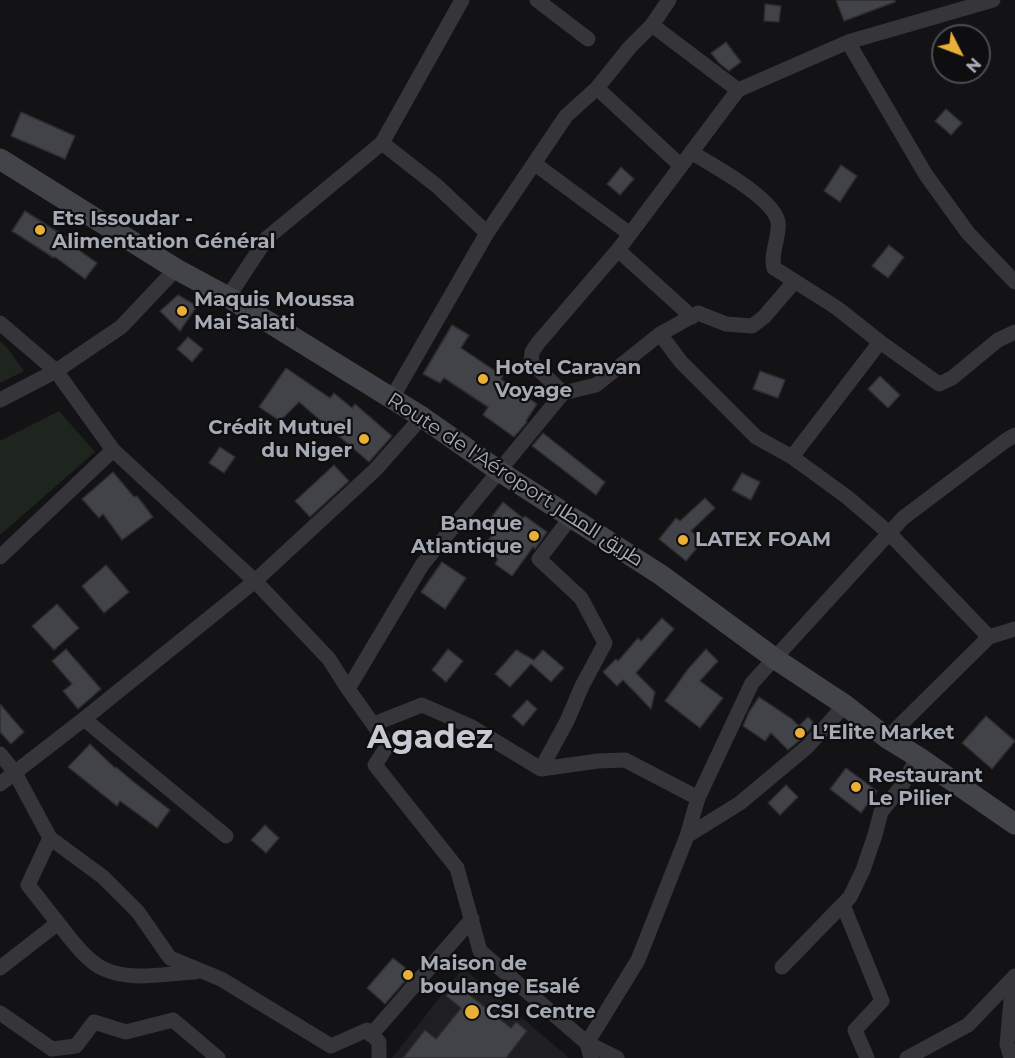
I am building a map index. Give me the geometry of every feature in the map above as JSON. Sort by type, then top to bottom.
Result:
[{"type":"main road","name":"Route de l'Aéroport طريق المطار","points":[[0,159],[422,417],[499,471],[661,575],[774,658],[845,705],[887,738],[1015,824]]},
{"type":"street","points":[[228,297],[267,238],[382,143],[462,0]]},
{"type":"street","points":[[537,0],[588,39]]},
{"type":"street","points":[[392,398],[487,233],[567,116],[597,88],[630,47],[652,25],[669,0]]},
{"type":"street","points":[[563,393],[531,362],[532,352],[537,343],[618,250],[738,90],[849,42],[993,0]]},
{"type":"street","points":[[652,25],[738,90]]},
{"type":"street","points":[[849,42],[926,175],[968,234],[1015,282]]},
{"type":"street","points":[[597,88],[681,166]]},
{"type":"street","points":[[382,143],[437,186],[487,233]]},
{"type":"street","points":[[691,152],[746,186],[774,212],[778,223],[774,268],[837,308],[939,384],[952,378],[998,340],[1015,332]]},
{"type":"street","points":[[535,164],[630,234]]},
{"type":"street","points":[[618,250],[692,316]]},
{"type":"street","points":[[0,400],[56,371],[121,327],[176,268]]},
{"type":"street","points":[[348,689],[422,565],[563,393],[596,385],[660,334],[698,313],[726,324],[752,326],[764,317],[794,282]]},
{"type":"street","points":[[0,323],[56,371],[113,450],[255,581],[329,659],[388,745],[375,765],[457,868],[480,951],[587,1042],[617,1058]]},
{"type":"street","points":[[660,334],[681,362],[756,437],[792,457],[847,496],[888,533],[989,637]]},
{"type":"street","points":[[792,457],[880,342]]},
{"type":"street","points":[[0,783],[84,719],[255,581],[375,470],[422,417]]},
{"type":"street","points":[[591,1058],[587,1042],[638,960],[687,836],[698,798],[752,683],[903,518],[1015,435]]},
{"type":"street","points":[[0,557],[113,450]]},
{"type":"street","points":[[541,769],[604,643],[581,598],[539,559],[571,517]]},
{"type":"street","points":[[887,738],[989,637],[1015,629]]},
{"type":"street","points":[[374,724],[422,705],[470,726],[541,769],[598,761],[625,760],[698,798]]},
{"type":"street","points":[[687,836],[740,803],[807,747],[845,705]]},
{"type":"street","points":[[84,719],[226,836]]},
{"type":"street","points":[[0,754],[14,771],[50,838],[103,877],[138,912],[170,958],[221,980],[331,1047],[367,1030],[379,1042],[379,1058]]},
{"type":"street","points":[[782,967],[850,897],[863,870],[881,812],[901,787],[918,757]]},
{"type":"street","points":[[50,838],[28,885],[83,953],[103,969],[123,975],[147,976],[204,972]]},
{"type":"street","points":[[843,905],[882,1001],[855,1030],[867,1058]]},
{"type":"street","points":[[372,1035],[472,919]]},
{"type":"street","points":[[0,968],[58,923]]},
{"type":"street","points":[[907,1058],[968,1025],[1014,977]]},
{"type":"street","points":[[1011,1058],[1007,1044],[1014,977]]},
{"type":"street","points":[[0,1013],[52,1049],[76,1046],[94,1022],[126,1032],[173,1020],[218,1058]]},
{"type":"shaded area","points":[[0,341],[24,371],[0,383]]},
{"type":"shaded area","points":[[59,411],[95,452],[0,535],[0,441]]},
{"type":"shaded area","name":"CSI Centre","points":[[463,968],[567,1056],[568,1058],[392,1058]]},
{"type":"building","points":[[836,0],[895,0],[895,2],[844,21]]},
{"type":"building","points":[[765,4],[781,6],[779,22],[764,21]]},
{"type":"building","points":[[726,42],[741,62],[729,71],[711,53]]},
{"type":"building","points":[[946,109],[962,123],[951,135],[935,121]]},
{"type":"building","points":[[21,112],[75,136],[65,159],[11,136]]},
{"type":"building","points":[[841,165],[857,176],[840,202],[824,191]]},
{"type":"building","points":[[621,167],[634,179],[620,195],[607,184]]},
{"type":"building","points":[[25,211],[67,238],[65,240],[97,263],[85,279],[55,257],[12,231]]},
{"type":"building","points":[[889,245],[904,257],[888,278],[872,266]]},
{"type":"building","points":[[178,295],[197,306],[180,331],[160,311]]},
{"type":"building","points":[[452,325],[469,335],[461,348],[503,376],[501,379],[537,404],[527,422],[514,437],[483,415],[488,407],[444,378],[440,383],[423,374]]},
{"type":"building","points":[[188,337],[203,349],[192,362],[177,349]]},
{"type":"building","points":[[286,368],[330,398],[334,393],[352,408],[355,404],[392,436],[369,462],[299,402],[280,421],[259,407]]},
{"type":"building","points":[[760,371],[785,380],[778,398],[753,389]]},
{"type":"building","points":[[880,376],[900,395],[888,408],[868,389]]},
{"type":"building","points":[[543,433],[605,482],[596,495],[532,446]]},
{"type":"building","points":[[220,447],[235,457],[224,473],[209,463]]},
{"type":"building","points":[[334,465],[349,481],[310,517],[295,501]]},
{"type":"building","points":[[113,472],[134,497],[137,496],[153,517],[122,540],[103,514],[99,518],[82,499]]},
{"type":"building","points":[[742,473],[760,482],[751,500],[732,490]]},
{"type":"building","points":[[705,498],[715,508],[691,531],[703,541],[686,561],[659,539],[676,518],[680,521]]},
{"type":"building","points":[[503,502],[523,518],[525,516],[547,532],[512,576],[495,564],[498,559],[488,552],[492,546],[487,542],[496,530],[487,523]]},
{"type":"building","points":[[442,562],[466,578],[445,609],[421,592]]},
{"type":"building","points":[[106,565],[129,592],[104,613],[82,586]]},
{"type":"building","points":[[57,604],[79,628],[54,650],[32,626]]},
{"type":"building","points":[[662,618],[674,629],[636,673],[655,692],[651,709],[623,680],[617,686],[603,672],[616,659],[618,661],[638,638],[641,641]]},
{"type":"building","points":[[66,649],[101,689],[78,709],[63,691],[72,684],[52,661]]},
{"type":"building","points":[[448,649],[463,661],[446,682],[432,670]]},
{"type":"building","points":[[706,649],[718,661],[700,681],[723,698],[700,728],[665,701]]},
{"type":"building","points":[[516,650],[534,660],[543,650],[564,668],[551,682],[531,664],[510,687],[495,674]]},
{"type":"building","points":[[759,697],[799,726],[808,717],[815,724],[788,750],[771,733],[765,741],[743,726]]},
{"type":"building","points":[[527,700],[537,709],[523,726],[512,716]]},
{"type":"building","points":[[0,704],[24,732],[11,744],[0,732]]},
{"type":"building","points":[[986,716],[1015,741],[992,769],[962,743]]},
{"type":"building","points":[[90,744],[115,768],[170,810],[157,828],[120,801],[117,806],[68,767]]},
{"type":"building","points":[[846,768],[877,791],[861,813],[830,789]]},
{"type":"building","points":[[786,785],[798,797],[780,815],[768,803]]},
{"type":"building","points":[[265,825],[279,838],[266,853],[251,840]]},
{"type":"building","points":[[393,958],[412,973],[385,1004],[367,988]]},
{"type":"building","points":[[456,984],[511,1028],[516,1022],[527,1031],[506,1058],[403,1058],[425,1030],[436,1039],[461,1008],[446,996]]},
{"type":"place","name":"Ets Issoudar - Alimentation Général","points":[[40,230]]},
{"type":"place","name":"Maquis Moussa Mai Salati","points":[[182,311]]},
{"type":"place","name":"Hotel Caravan Voyage","points":[[483,379]]},
{"type":"place","name":"Crédit Mutuel du Niger","points":[[364,439]]},
{"type":"place","name":"Banque Atlantique","points":[[534,536]]},
{"type":"place","name":"LATEX FOAM","points":[[683,540]]},
{"type":"place","name":"L’Elite Market","points":[[800,733]]},
{"type":"place","name":"Restaurant Le Pilier","points":[[856,787]]},
{"type":"place","name":"Maison de boulange Esalé","points":[[408,975]]},
{"type":"place","name":"CSI Centre","points":[[472,1012]]},
{"type":"district","name":"Agadez","points":[[430,739]]}]
